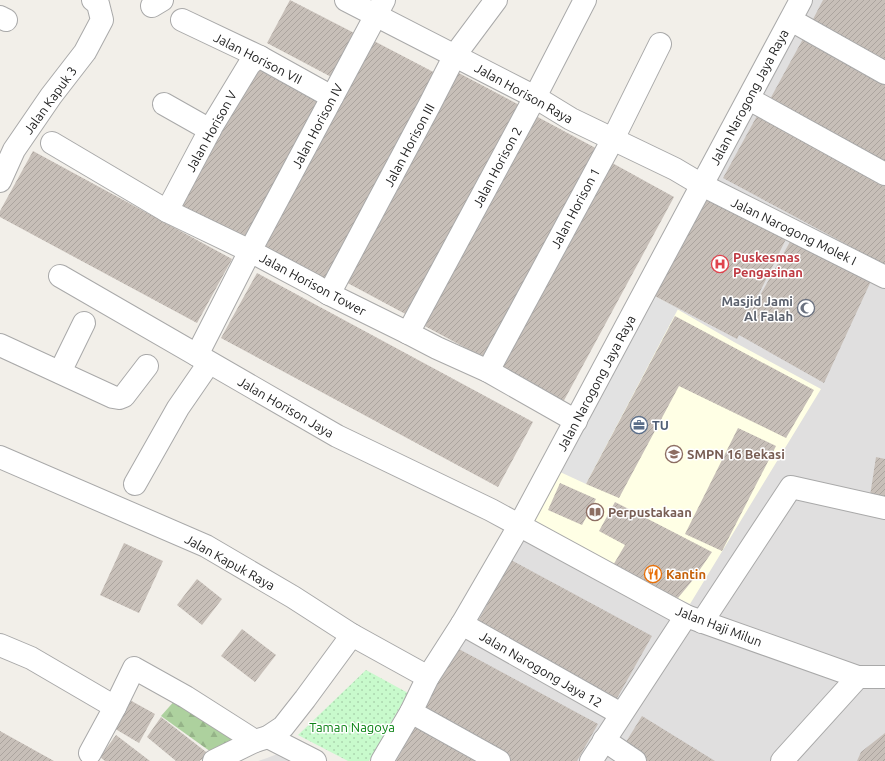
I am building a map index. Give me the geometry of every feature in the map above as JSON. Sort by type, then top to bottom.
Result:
[{"type":"street","name":"Jalan Kapuk 3","points":[[3,167],[51,96],[85,52],[102,20],[98,4],[93,0]]},
{"type":"street","name":"Jalan Horison Raya","points":[[346,0],[379,8],[455,55],[535,97],[571,119],[675,169],[702,185]]},
{"type":"street","name":"Jalan Horison III","points":[[329,294],[430,106],[455,55],[496,0]]},
{"type":"street","name":"Jalan Horison 2","points":[[408,332],[535,97],[584,0]]},
{"type":"street","name":"Jalan Narogong Jaya Raya","points":[[382,761],[411,712],[428,677],[462,624],[519,526],[802,0]]},
{"type":"street","name":"Jalan Horison IV","points":[[135,484],[178,408],[203,359],[250,251],[379,8]]},
{"type":"street","name":"Jalan Horison VII","points":[[182,20],[260,57],[332,97]]},
{"type":"street","points":[[791,20],[885,73]]},
{"type":"street","name":"Jalan Horison 1","points":[[488,371],[613,139],[660,44]]},
{"type":"street","name":"Jalan Horison V","points":[[167,211],[210,130],[249,65],[260,57]]},
{"type":"street","points":[[749,99],[885,174]]},
{"type":"street","points":[[164,104],[210,130]]},
{"type":"street","name":"Jalan Horison Tower","points":[[52,143],[167,211],[250,251],[329,294],[408,332],[437,348],[488,371],[576,421]]},
{"type":"street","name":"Jalan Narogong Molek I","points":[[702,185],[885,277]]},
{"type":"street","name":"Jalan Horison Jaya","points":[[60,276],[337,436],[491,510],[519,526]]},
{"type":"street","points":[[60,372],[84,323]]},
{"type":"street","points":[[0,345],[113,397],[120,398],[124,396],[147,366]]},
{"type":"street","name":"Jalan Kapuk Raya","points":[[0,457],[206,546],[293,597],[352,635],[428,677]]},
{"type":"street","points":[[591,761],[621,714],[694,619],[791,487],[885,508]]},
{"type":"street","name":"Jalan Haji Milun","points":[[519,526],[694,619],[858,677],[885,676]]},
{"type":"street","name":"Jalan Narogong Jaya 12","points":[[462,624],[621,714]]},
{"type":"street","points":[[214,761],[262,739],[283,727],[352,635]]},
{"type":"street","points":[[0,645],[31,658],[115,707]]},
{"type":"street","points":[[90,752],[115,707],[134,668],[262,739],[315,761]]},
{"type":"street","points":[[782,761],[858,677]]},
{"type":"street","points":[[411,712],[499,761]]},
{"type":"street","points":[[604,740],[635,761]]},
{"type":"shaded area","points":[[808,0],[885,0],[885,761],[381,761]]},
{"type":"shaded area","name":"SMPN 16 Bekasi","points":[[651,294],[734,342],[821,389],[690,604],[526,526]]},
{"type":"shaded area","points":[[651,294],[678,309],[586,484],[558,471]]},
{"type":"shaded area","points":[[298,746],[328,761],[258,761],[267,758]]},
{"type":"green space","name":"Taman Nagoya","points":[[366,670],[408,693],[369,761],[348,761],[298,735]]},
{"type":"green space","points":[[177,698],[238,737],[211,752],[161,716]]},
{"type":"building","points":[[290,0],[360,36],[337,80],[267,43]]},
{"type":"building","points":[[823,0],[885,0],[885,65],[810,25]]},
{"type":"building","points":[[804,37],[885,80],[885,163],[769,101]]},
{"type":"building","points":[[374,41],[441,76],[328,285],[261,250]]},
{"type":"building","points":[[256,63],[326,100],[247,245],[178,208]]},
{"type":"building","points":[[455,71],[525,108],[411,317],[342,280]]},
{"type":"building","points":[[758,114],[885,182],[885,265],[723,178]]},
{"type":"building","points":[[534,115],[603,152],[490,361],[421,324]]},
{"type":"building","points":[[33,151],[232,259],[197,323],[0,217],[0,211]]},
{"type":"building","points":[[605,159],[674,197],[561,406],[492,368]]},
{"type":"building","points":[[703,192],[788,235],[743,326],[791,240],[871,281],[824,383],[739,335],[737,339],[651,294]]},
{"type":"building","points":[[257,273],[533,422],[498,487],[221,338]]},
{"type":"building","points":[[675,316],[814,390],[786,438],[679,386],[619,498],[586,484]]},
{"type":"building","points":[[738,428],[776,446],[722,551],[685,534]]},
{"type":"building","points":[[876,457],[885,459],[885,498],[870,496]]},
{"type":"building","points":[[560,483],[596,499],[582,525],[548,510]]},
{"type":"building","points":[[615,502],[712,552],[678,598],[612,567],[625,545],[599,531]]},
{"type":"building","points":[[124,543],[163,561],[139,613],[100,595]]},
{"type":"building","points":[[511,560],[652,636],[616,700],[476,625]]},
{"type":"building","points":[[197,579],[222,599],[202,625],[177,605]]},
{"type":"building","points":[[242,629],[276,655],[255,682],[221,656]]},
{"type":"building","points":[[457,648],[598,724],[577,761],[512,761],[422,713]]},
{"type":"building","points":[[128,699],[155,714],[139,743],[112,727]]},
{"type":"building","points":[[642,716],[715,761],[639,761],[621,750]]},
{"type":"building","points":[[161,717],[210,755],[199,761],[176,761],[147,737]]},
{"type":"building","points":[[415,727],[479,761],[396,761]]},
{"type":"building","points":[[0,731],[54,761],[0,761]]},
{"type":"building","points":[[885,733],[885,761],[857,761],[861,752]]},
{"type":"building","points":[[116,735],[150,761],[105,761],[100,757]]},
{"type":"place","name":"Puskesmas Pengasinan","points":[[720,264]]},
{"type":"place","name":"Masjid Jami Al Falah","points":[[806,308]]},
{"type":"place","name":"TU","points":[[639,425]]},
{"type":"place","name":"SMPN 16 Bekasi","points":[[674,454]]},
{"type":"place","name":"Perpustakaan","points":[[595,512]]},
{"type":"place","name":"Kantin","points":[[653,574]]}]
